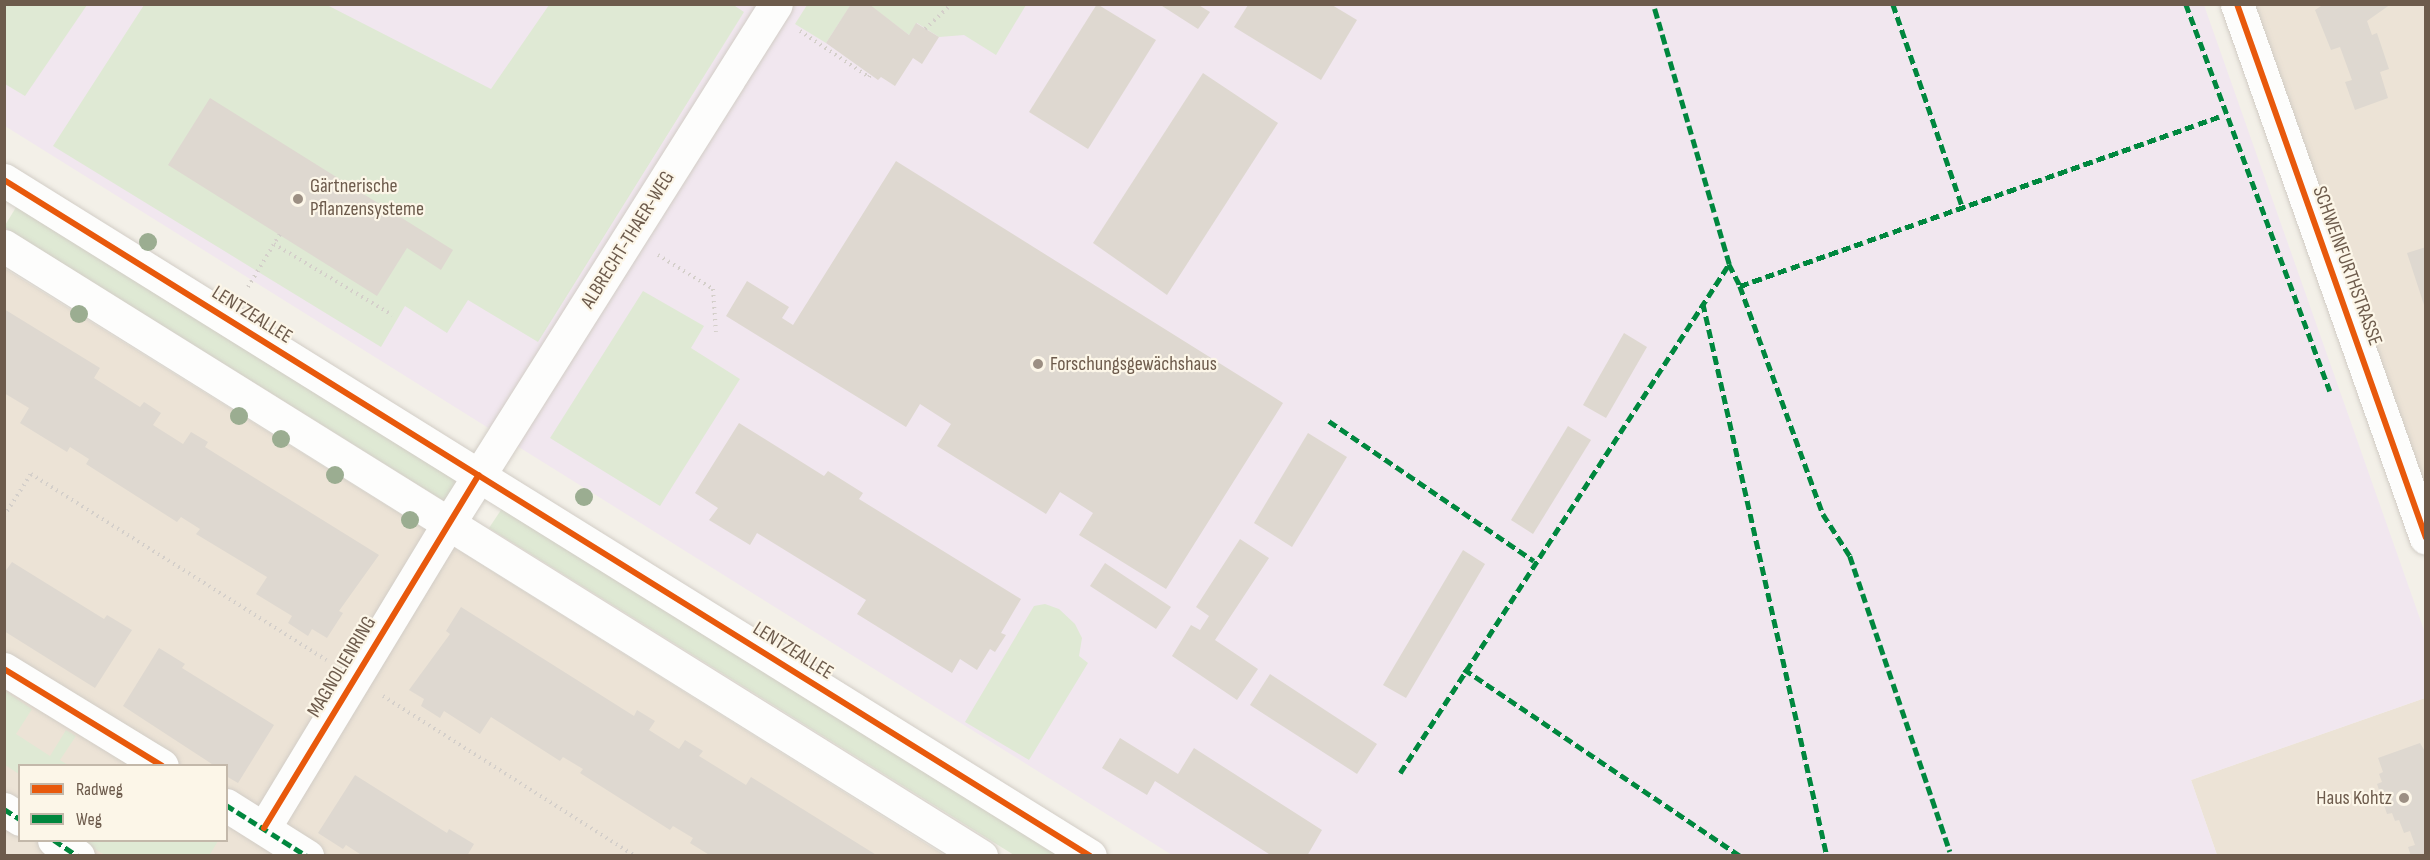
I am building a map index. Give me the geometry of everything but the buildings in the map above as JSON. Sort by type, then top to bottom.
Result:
[{"type":"street","name":"SCHWEINFURTHSTRASSE","points":[[2237,4],[2426,538]]},
{"type":"street","name":"ALBRECHT-THAER-WEG","points":[[479,476],[773,9]]},
{"type":"street","name":"LENTZEALLEE","points":[[6,185],[1090,855]]},
{"type":"street","points":[[4,246],[981,855]]},
{"type":"street","points":[[449,523],[479,476]]},
{"type":"street","name":"MAGNOLIENRING","points":[[264,828],[449,523]]},
{"type":"street","points":[[4,669],[160,764]]},
{"type":"street","points":[[228,806],[307,855]]},
{"type":"street","points":[[4,809],[18,818]]},
{"type":"street","points":[[57,842],[78,855]]},
{"type":"path","points":[[925,29],[952,4]]},
{"type":"path","points":[[773,9],[869,78],[870,75]]},
{"type":"path","points":[[248,287],[280,234]]},
{"type":"path","points":[[629,238],[713,289],[716,332]]},
{"type":"path","points":[[274,244],[392,315]]},
{"type":"path","points":[[4,516],[31,474],[635,855]]},
{"type":"shaded area","points":[[4,5],[2204,5],[2425,633],[2425,698],[2191,780],[2217,855],[1172,855],[5,126]]},
{"type":"shaded area","points":[[2253,5],[2425,5],[2425,494]]},
{"type":"shaded area","points":[[4,268],[455,548],[944,855],[5,855]]},
{"type":"shaded area","points":[[2425,698],[2425,855],[2217,855],[2191,780]]},
{"type":"green space","points":[[732,4],[744,12],[538,342],[468,300],[447,333],[405,306],[381,347],[53,146],[144,5],[327,5],[491,89],[549,5]]},
{"type":"green space","points":[[4,5],[87,5],[25,96],[5,84]]},
{"type":"green space","points":[[807,5],[851,5],[826,43],[795,24]]},
{"type":"green space","points":[[869,5],[1026,5],[996,55],[964,35],[939,37],[917,23],[909,35]]},
{"type":"green space","points":[[18,204],[463,482],[449,504],[4,227]]},
{"type":"green space","points":[[643,291],[704,326],[691,348],[740,379],[660,506],[550,438]]},
{"type":"green space","points":[[503,507],[1063,855],[1014,855],[489,528]]},
{"type":"green space","points":[[1045,604],[1059,609],[1075,624],[1082,638],[1079,656],[1088,663],[1029,760],[965,722],[1034,606]]},
{"type":"green space","points":[[5,691],[32,709],[16,734],[50,756],[66,730],[76,736],[60,760],[66,764],[18,764],[18,773],[5,765]]},
{"type":"green space","points":[[88,842],[217,842],[209,856],[105,855],[86,844]]},
{"type":"marked path","points":[[1400,773],[1729,264],[1653,4]]},
{"type":"marked path","points":[[1893,4],[1963,208]]},
{"type":"marked path","points":[[2186,4],[2330,391]]},
{"type":"marked path","points":[[1729,264],[1740,286],[2224,115]]},
{"type":"marked path","points":[[1740,286],[1823,514],[1850,556],[1950,852]]},
{"type":"marked path","points":[[1703,303],[1827,856]]},
{"type":"marked path","points":[[1329,421],[1534,561]]},
{"type":"marked path","points":[[1464,669],[1740,856]]},
{"type":"marked path","points":[[228,806],[307,856]]},
{"type":"marked path","points":[[4,809],[18,818]]},
{"type":"marked path","points":[[57,842],[78,856]]},
{"type":"cycle path","points":[[2237,4],[2426,538]]},
{"type":"cycle path","points":[[4,180],[1090,856]]},
{"type":"cycle path","points":[[264,828],[479,475]]},
{"type":"cycle path","points":[[4,669],[159,764]]},
{"type":"place","name":"Gärtnerische Pflanzensysteme","points":[[298,199]]},
{"type":"place","name":"Forschungsgewächshaus","points":[[1038,364]]},
{"type":"place","name":"Haus Kohtz","points":[[2404,798]]}]
